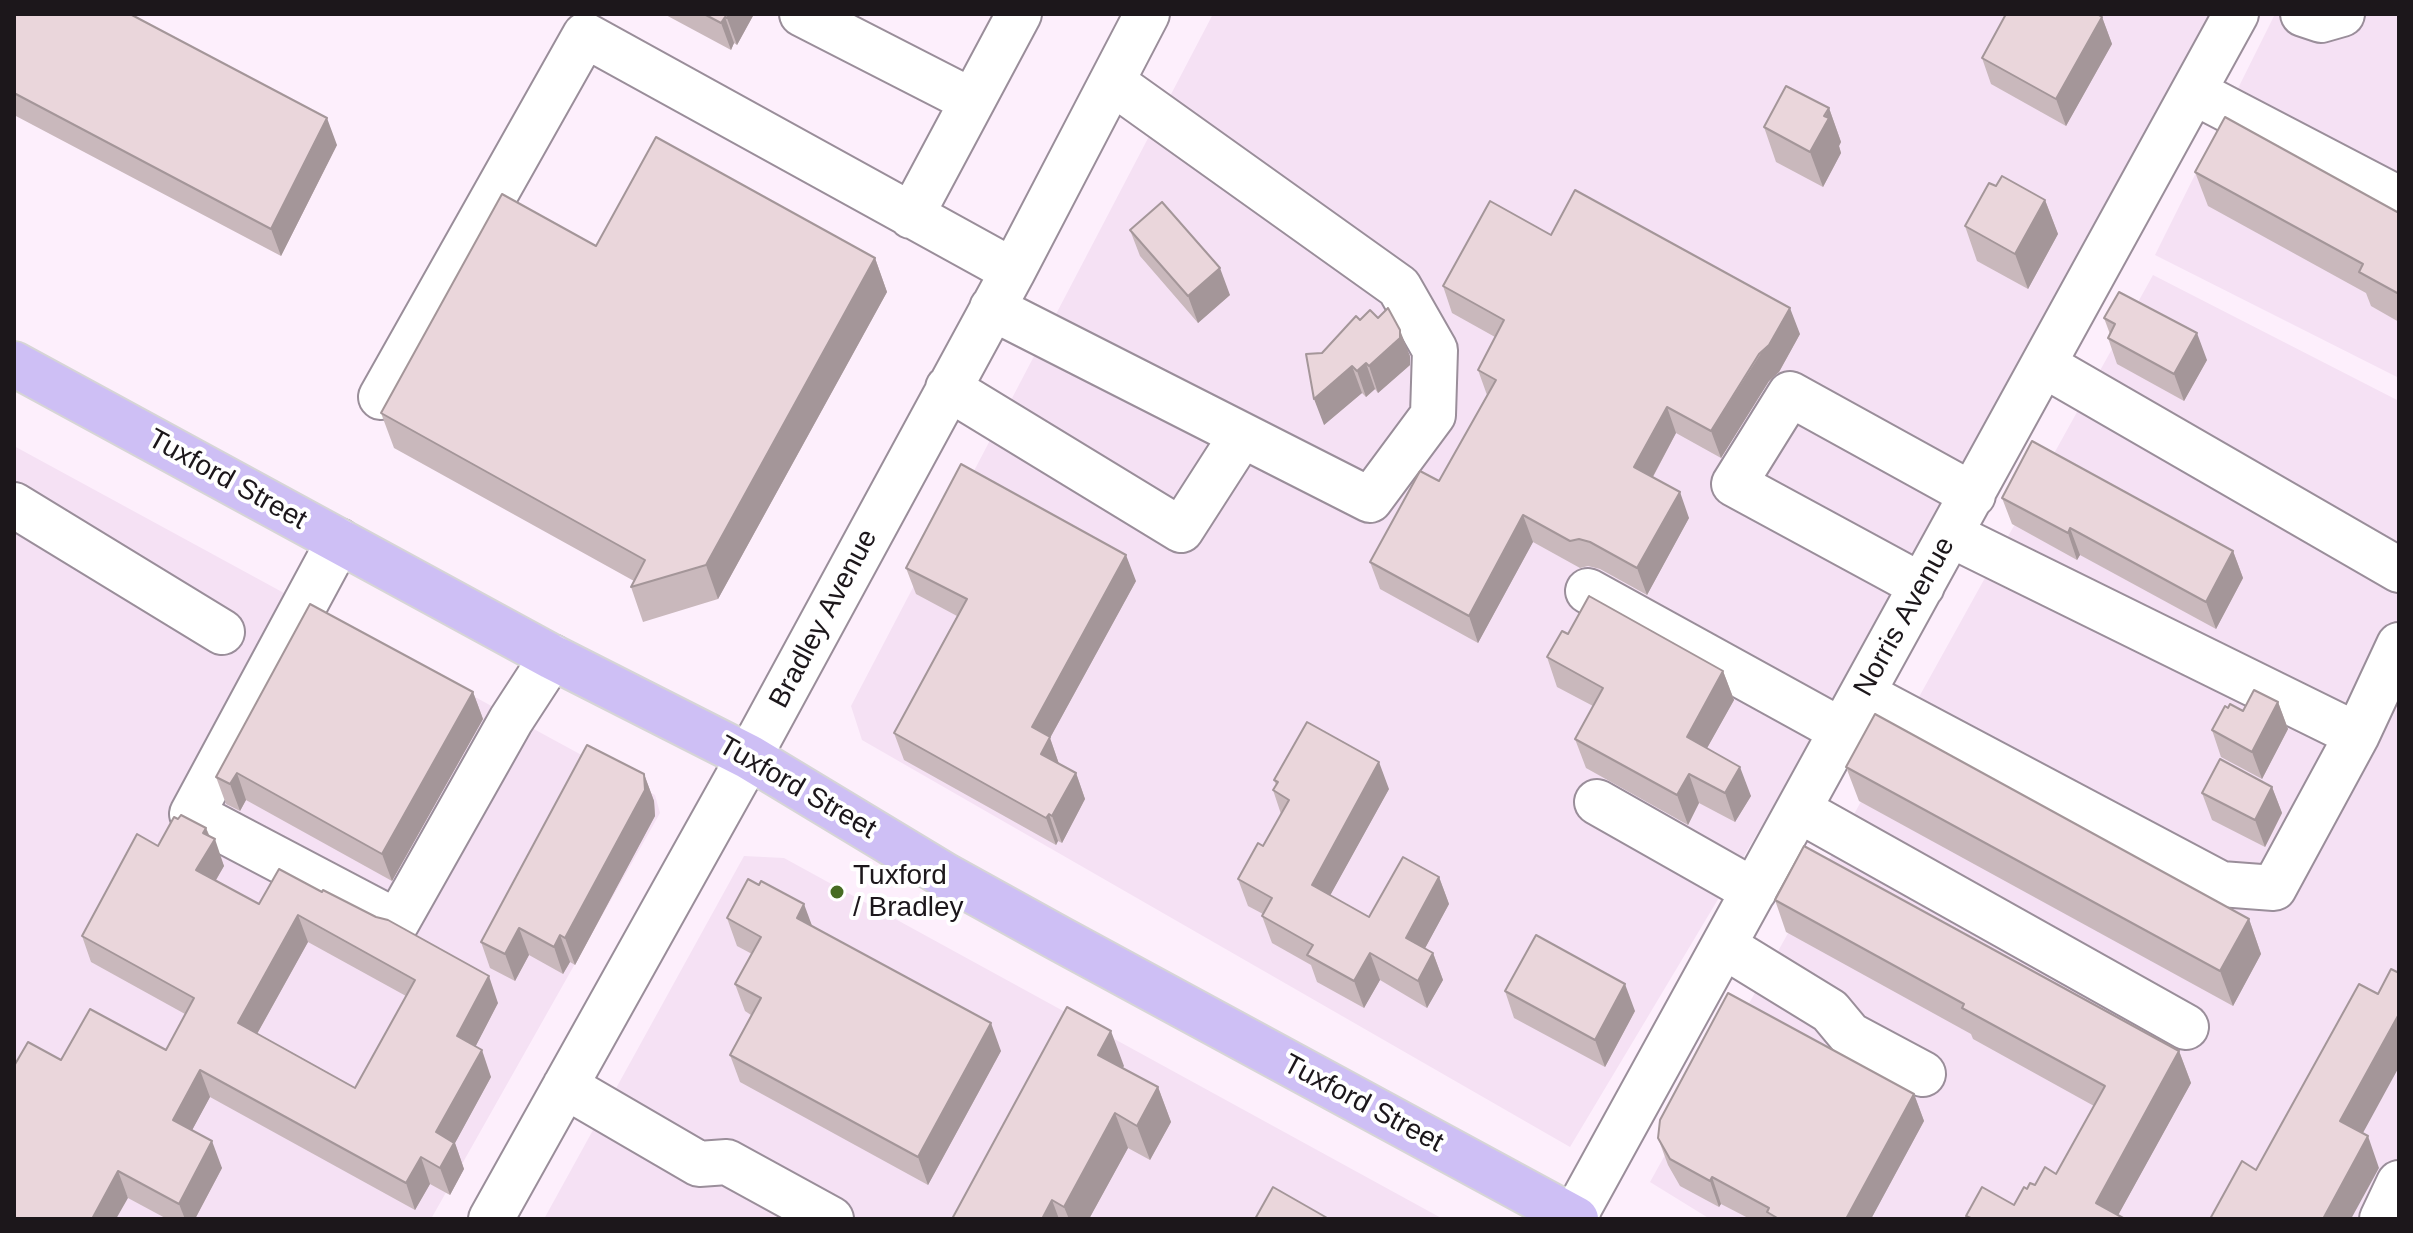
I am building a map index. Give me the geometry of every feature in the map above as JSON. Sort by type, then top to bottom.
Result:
[{"type":"main road","name":"Tuxford Street","points":[[14,364],[552,657],[749,757],[946,876],[1574,1219]]},
{"type":"street","points":[[802,14],[972,101]]},
{"type":"street","points":[[911,216],[1019,14]]},
{"type":"street","name":"Bradley Avenue","points":[[491,1219],[749,757],[1013,271],[1147,14]]},
{"type":"street","name":"Norris Avenue","points":[[1574,1219],[2236,14]]},
{"type":"street","points":[[2303,14],[2321,20],[2342,14]]},
{"type":"street","points":[[381,397],[585,35],[1013,271]]},
{"type":"street","points":[[992,308],[1370,500],[1433,415],[1435,350],[1399,287],[1112,82]]},
{"type":"street","points":[[2194,92],[2399,199]]},
{"type":"street","points":[[2044,365],[2399,570]]},
{"type":"street","points":[[948,388],[1181,530],[1242,435]]},
{"type":"street","points":[[1922,586],[1734,484],[1790,394],[1973,495]]},
{"type":"street","points":[[14,505],[222,632]]},
{"type":"street","points":[[1951,535],[2357,735]]},
{"type":"street","points":[[339,541],[192,814],[397,922],[511,720],[552,657]]},
{"type":"street","points":[[1588,591],[1842,731]]},
{"type":"street","points":[[1863,694],[2221,884],[2274,888],[2357,735],[2399,645]]},
{"type":"street","points":[[1597,802],[1754,891]]},
{"type":"street","points":[[1799,810],[2186,1027]]},
{"type":"street","points":[[1724,946],[1830,1011],[1850,1035],[1923,1074]]},
{"type":"street","points":[[565,1086],[699,1164],[727,1162],[831,1219]]},
{"type":"street","points":[[2382,1219],[2399,1183]]},
{"type":"shaded area","points":[[1213,14],[2233,14],[2100,260],[1570,1147],[862,740],[851,706]]},
{"type":"shaded area","points":[[2275,14],[2399,14],[2399,378],[2155,255]]},
{"type":"shaded area","points":[[2153,275],[2399,401],[2399,1219],[1710,1219],[1650,1182]]},
{"type":"shaded area","points":[[14,446],[655,795],[660,813],[431,1219],[14,1219]]},
{"type":"shaded area","points":[[744,856],[784,858],[1443,1219],[544,1219]]},
{"type":"building","points":[[14,14],[130,14],[327,118],[271,229],[14,93]]},
{"type":"building","points":[[704,14],[729,14],[721,23]]},
{"type":"building","points":[[2006,14],[2097,14],[2102,17],[2056,99],[1982,58]]},
{"type":"building","points":[[1786,86],[1829,108],[1824,116],[1829,118],[1810,152],[1764,127]]},
{"type":"building","points":[[2225,117],[2399,213],[2399,294],[2359,272],[2363,264],[2195,172]]},
{"type":"building","points":[[656,137],[875,258],[706,565],[631,587],[645,560],[381,413],[502,194],[596,246]]},
{"type":"building","points":[[2002,176],[2045,200],[2015,254],[1965,226],[1989,183],[1996,186]]},
{"type":"building","points":[[1575,190],[1790,308],[1711,431],[1667,407],[1634,467],[1680,492],[1637,568],[1590,542],[1579,539],[1570,541],[1523,515],[1469,616],[1370,562],[1420,471],[1439,481],[1496,380],[1478,370],[1504,320],[1443,286],[1490,201],[1551,235]]},
{"type":"building","points":[[1162,202],[1220,268],[1188,296],[1130,230]]},
{"type":"building","points":[[2119,292],[2197,333],[2174,374],[2108,338],[2115,324],[2104,318]]},
{"type":"building","points":[[1388,308],[1400,330],[1400,338],[1369,366],[1366,363],[1357,371],[1352,366],[1314,399],[1306,354],[1322,353],[1356,316],[1360,320],[1370,310],[1378,318]]},
{"type":"building","points":[[2032,441],[2233,551],[2206,602],[2070,528],[2068,533],[2002,498]]},
{"type":"building","points":[[961,464],[1126,555],[1032,727],[1050,737],[1041,754],[1076,773],[1052,816],[1049,814],[1046,818],[894,733],[967,599],[906,568]]},
{"type":"building","points":[[1589,596],[1723,671],[1687,737],[1740,767],[1725,793],[1689,774],[1677,795],[1575,739],[1603,688],[1547,657],[1562,631],[1568,634]]},
{"type":"building","points":[[310,604],[473,692],[382,854],[237,773],[230,784],[216,777]]},
{"type":"building","points":[[2254,690],[2278,702],[2252,752],[2212,730],[2225,706],[2228,708],[2230,704],[2243,711]]},
{"type":"building","points":[[1875,714],[2249,919],[2220,971],[1846,767]]},
{"type":"building","points":[[1307,722],[1379,762],[1312,885],[1369,917],[1403,857],[1439,877],[1406,938],[1433,953],[1418,981],[1370,953],[1354,981],[1307,955],[1313,945],[1262,916],[1272,898],[1238,879],[1258,843],[1263,846],[1289,800],[1273,790],[1278,782],[1274,780]]},
{"type":"building","points":[[587,745],[644,774],[645,790],[565,938],[560,935],[554,947],[519,928],[505,954],[481,942]]},
{"type":"building","points":[[2220,759],[2272,787],[2255,820],[2202,793]]},
{"type":"building","points":[[181,815],[206,828],[203,833],[215,839],[196,870],[259,904],[279,869],[322,892],[388,920],[489,976],[457,1036],[482,1050],[436,1132],[454,1143],[440,1168],[421,1157],[406,1183],[200,1070],[173,1120],[212,1141],[179,1204],[118,1171],[92,1219],[14,1219],[14,1066],[28,1042],[61,1060],[90,1009],[166,1050],[194,998],[82,936],[137,834],[158,846],[174,817],[178,819]],"holes":[[[298,915],[415,980],[355,1088],[238,1023]]]},
{"type":"building","points":[[1804,846],[2179,1051],[2096,1203],[2125,1219],[1973,1219],[1966,1216],[1982,1187],[2014,1205],[2024,1187],[2027,1189],[2030,1183],[2035,1185],[2045,1167],[2056,1174],[2105,1086],[1775,900]]},
{"type":"building","points":[[748,879],[759,885],[761,881],[804,904],[797,918],[991,1023],[918,1157],[730,1055],[761,998],[735,984],[761,937],[727,918]]},
{"type":"building","points":[[1536,935],[1625,984],[1595,1040],[1505,991]]},
{"type":"building","points":[[2391,969],[2399,973],[2399,1014],[2340,1121],[2368,1136],[2323,1219],[2210,1219],[2242,1161],[2256,1170],[2359,984],[2378,994]]},
{"type":"building","points":[[1728,993],[1914,1094],[1846,1219],[1779,1219],[1767,1212],[1769,1208],[1712,1177],[1710,1181],[1670,1159],[1658,1138],[1660,1120]]},
{"type":"building","points":[[1067,1007],[1111,1031],[1098,1055],[1158,1087],[1137,1126],[1115,1113],[1064,1207],[1052,1200],[1042,1219],[952,1219]]},
{"type":"building","points":[[1273,1187],[1329,1219],[1255,1219]]},
{"type":"place","name":"Tuxford / Bradley","points":[[837,892]]}]
